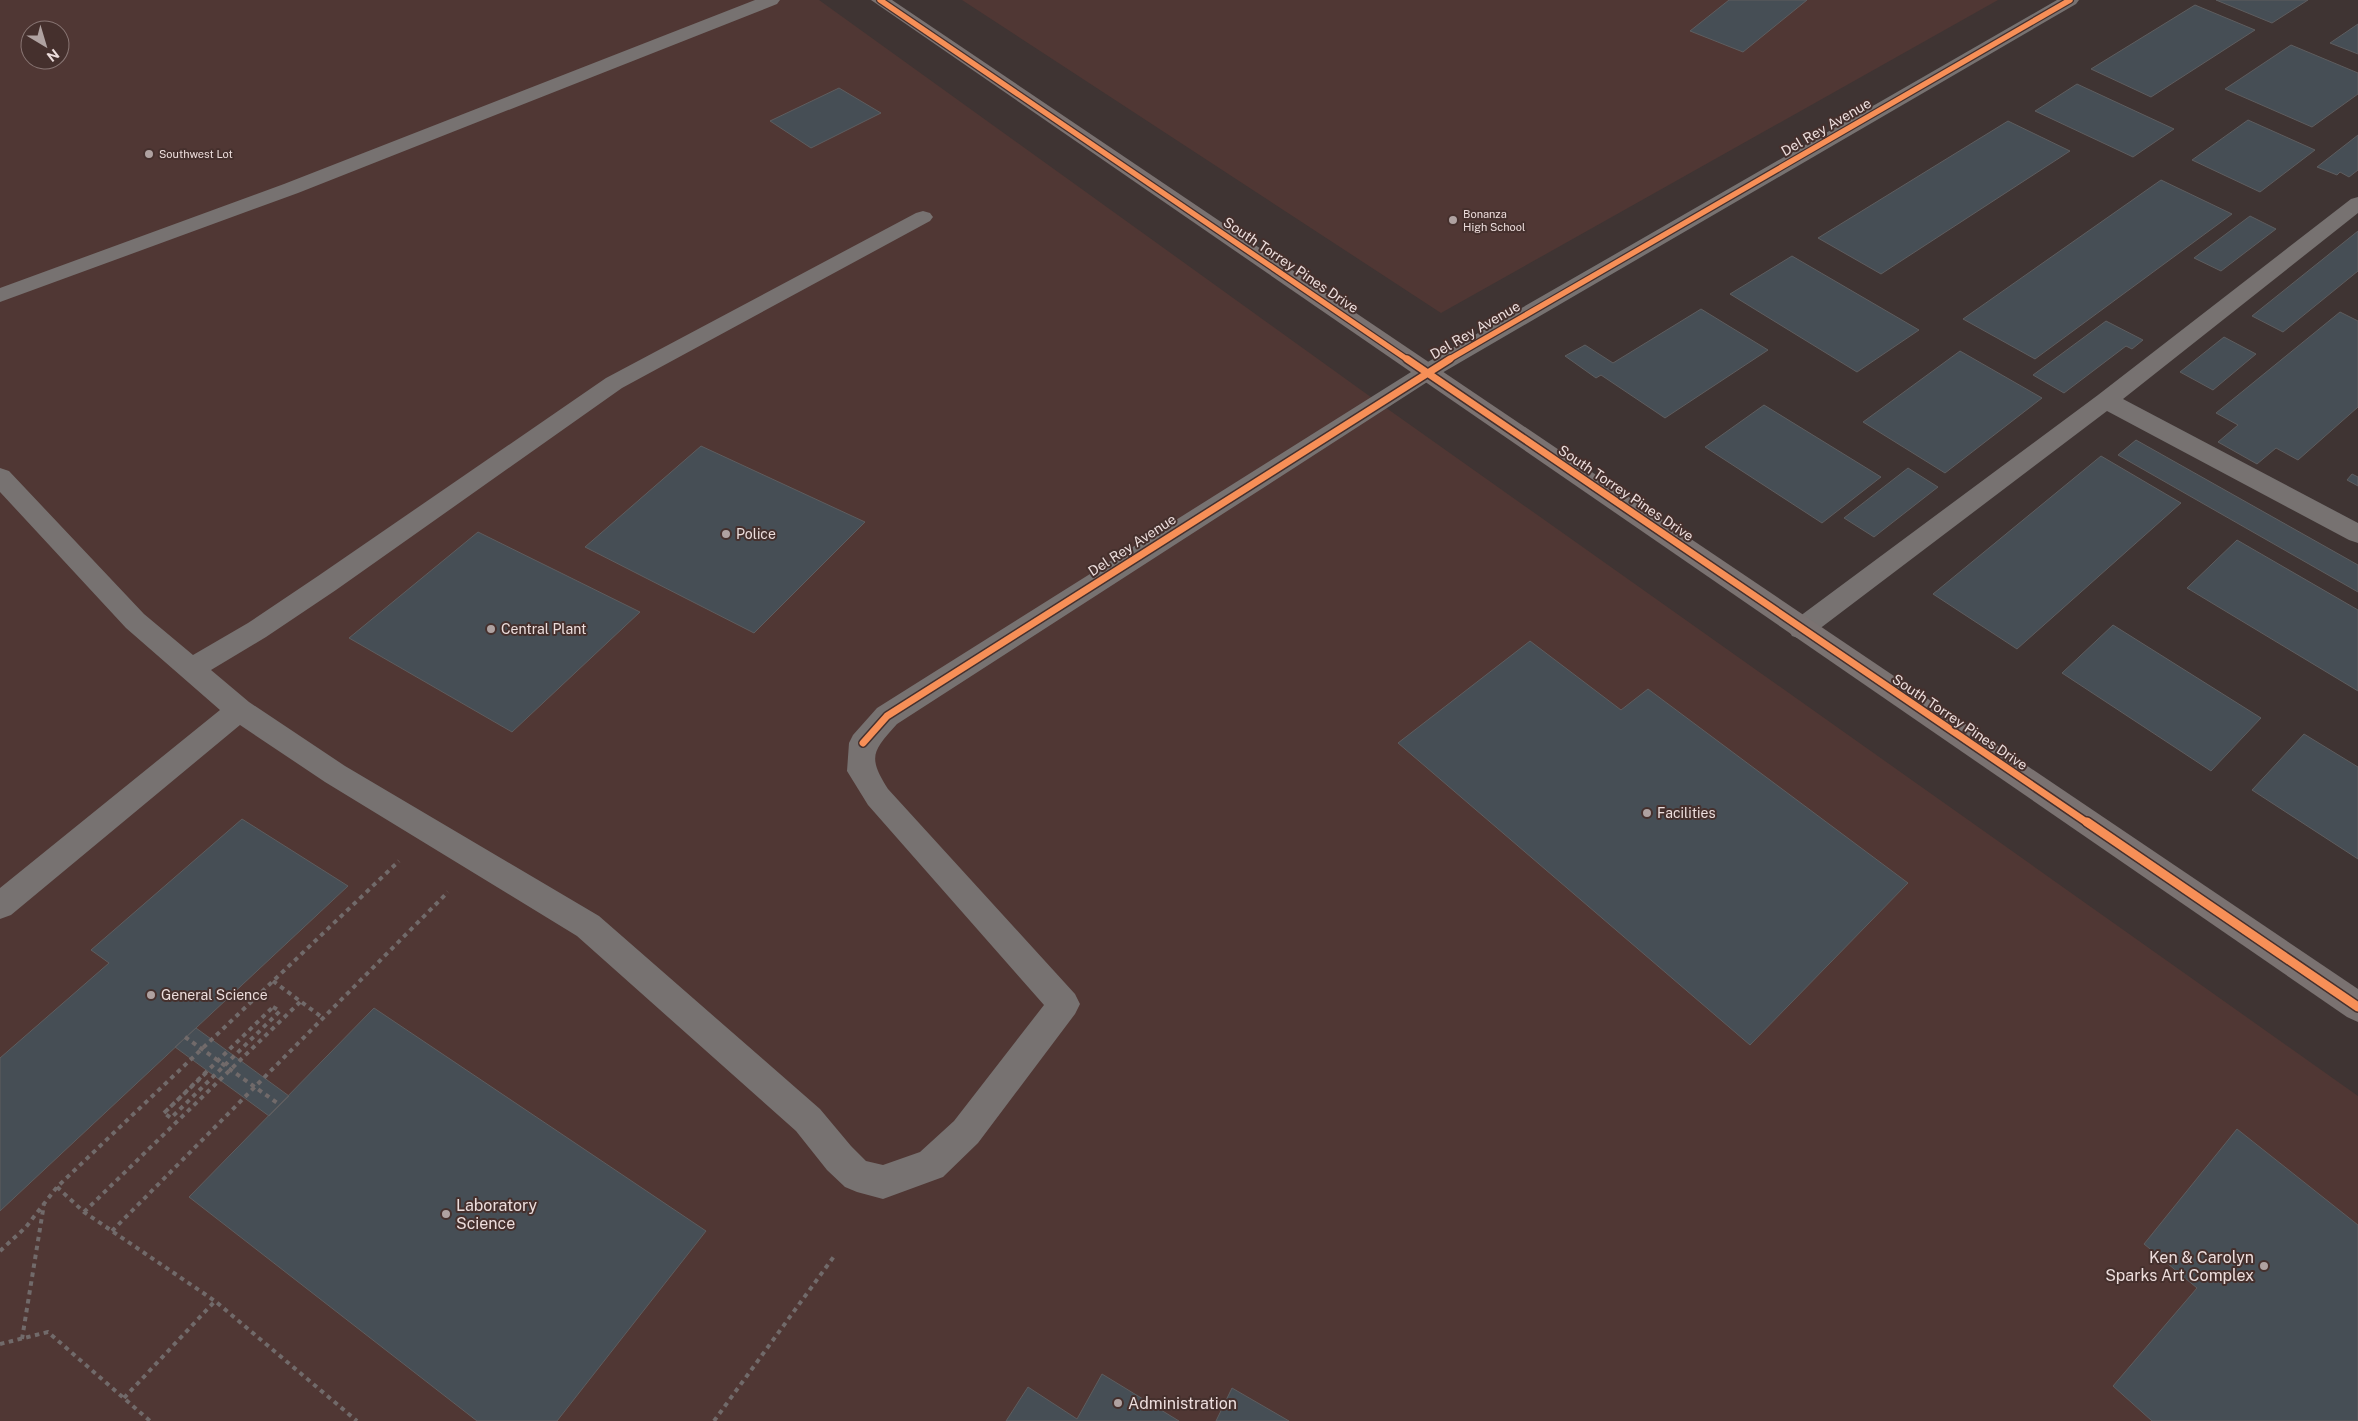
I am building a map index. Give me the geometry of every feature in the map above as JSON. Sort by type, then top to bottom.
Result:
[{"type":"main road","name":"South Torrey Pines Drive","points":[[880,0],[2358,1007]]},
{"type":"street","points":[[0,295],[90,264],[374,156],[771,0]]},
{"type":"street","name":"Del Rey Avenue","points":[[239,710],[335,774],[588,926],[808,1120],[838,1158],[857,1175],[884,1182],[931,1165],[966,1132],[1064,1004],[878,797],[861,771],[863,743],[888,716],[1427,372],[2070,0]]},
{"type":"street","points":[[1802,629],[2106,400],[2358,203]]},
{"type":"street","points":[[190,670],[257,630],[312,593],[533,437],[614,383],[922,217]]},
{"type":"street","points":[[2106,400],[2358,534]]},
{"type":"street","points":[[0,477],[135,621],[239,710],[0,906]]},
{"type":"path","points":[[0,1251],[26,1227],[57,1187],[399,861]]},
{"type":"path","points":[[112,1231],[448,892]]},
{"type":"path","points":[[273,981],[323,1018]]},
{"type":"path","points":[[84,1212],[300,1002]]},
{"type":"path","points":[[273,1007],[280,1011],[224,1065],[171,1118],[164,1113],[273,1007]]},
{"type":"path","points":[[186,1037],[280,1105],[230,1070],[224,1065]]},
{"type":"path","points":[[57,1187],[84,1212],[215,1301],[357,1421]]},
{"type":"path","points":[[22,1339],[44,1203]]},
{"type":"path","points":[[714,1421],[835,1255]]},
{"type":"path","points":[[124,1398],[215,1301]]},
{"type":"path","points":[[0,1344],[48,1332],[150,1421]]},
{"type":"shaded area","points":[[0,0],[819,0],[1368,395],[2358,1096],[2358,1421],[0,1421]]},
{"type":"shaded area","name":"Bonanza High School","points":[[962,0],[1998,0],[1441,313]]},
{"type":"building","points":[[1729,0],[1807,0],[1743,52],[1690,31]]},
{"type":"building","points":[[2216,0],[2308,0],[2272,23]]},
{"type":"building","points":[[2195,5],[2255,30],[2151,97],[2091,69]]},
{"type":"building","points":[[2358,24],[2358,54],[2330,43]]},
{"type":"building","points":[[2291,45],[2358,73],[2358,94],[2312,127],[2225,89]]},
{"type":"building","points":[[2077,84],[2174,129],[2133,157],[2035,111]]},
{"type":"building","points":[[839,88],[881,113],[811,148],[770,121]]},
{"type":"building","points":[[2248,120],[2315,150],[2260,192],[2192,160]]},
{"type":"building","points":[[2008,121],[2070,151],[1881,274],[1818,238]]},
{"type":"building","points":[[2358,135],[2358,170],[2349,177],[2340,172],[2337,175],[2317,167]]},
{"type":"building","points":[[2161,180],[2232,214],[2035,359],[1963,319]]},
{"type":"building","points":[[2250,216],[2276,229],[2221,271],[2194,258]]},
{"type":"building","points":[[2358,231],[2358,271],[2283,332],[2252,316]]},
{"type":"building","points":[[1792,256],[1919,330],[1857,372],[1730,294]]},
{"type":"building","points":[[1701,309],[1768,350],[1665,418],[1601,375],[1596,378],[1565,356],[1585,345],[1613,363]]},
{"type":"building","points":[[2340,312],[2358,321],[2358,407],[2298,460],[2276,448],[2257,464],[2218,442],[2238,425],[2216,413]]},
{"type":"building","points":[[2106,321],[2143,340],[2132,349],[2126,346],[2064,393],[2033,375]]},
{"type":"building","points":[[2224,337],[2256,354],[2213,390],[2180,372]]},
{"type":"building","points":[[1960,351],[2042,398],[1945,473],[1863,422]]},
{"type":"building","points":[[1764,405],[1881,477],[1822,523],[1705,447]]},
{"type":"building","points":[[2136,440],[2358,565],[2358,592],[2118,455]]},
{"type":"building","name":"Police","points":[[701,446],[865,522],[754,633],[585,547]]},
{"type":"building","points":[[2101,456],[2181,503],[2017,649],[1933,594]]},
{"type":"building","points":[[1908,468],[1938,487],[1874,537],[1844,518]]},
{"type":"building","points":[[2352,474],[2358,477],[2358,486],[2347,480]]},
{"type":"building","name":"Central Plant","points":[[478,532],[640,612],[512,732],[349,638]]},
{"type":"building","points":[[2237,540],[2358,610],[2358,691],[2187,588]]},
{"type":"building","points":[[2113,625],[2261,718],[2211,771],[2062,673]]},
{"type":"building","name":"Facilities","points":[[1530,641],[1621,710],[1648,689],[1908,883],[1750,1045],[1398,743]]},
{"type":"building","points":[[2304,734],[2358,767],[2358,859],[2252,790]]},
{"type":"building","name":"General Science","points":[[242,819],[348,886],[0,1211],[0,1058],[109,963],[91,950]]},
{"type":"building","name":"Laboratory Science","points":[[374,1008],[706,1231],[557,1421],[477,1421],[189,1197]]},
{"type":"building","points":[[196,1028],[289,1096],[269,1116],[175,1047]]},
{"type":"building","name":"Ken & Carolyn Sparks Art Complex","points":[[2237,1129],[2358,1225],[2358,1421],[2152,1421],[2113,1386],[2197,1288],[2144,1244]]},
{"type":"building","name":"Administration","points":[[1102,1374],[1179,1421],[1006,1421],[1028,1387],[1077,1419]]},
{"type":"building","name":"Administration","points":[[1232,1388],[1289,1421],[1216,1421]]},
{"type":"cycle path","points":[[880,0],[2358,1007]]},
{"type":"cycle path","points":[[863,743],[887,716],[1427,372],[2070,0]]},
{"type":"place","name":"Southwest Lot","points":[[149,154]]},
{"type":"place","name":"Bonanza High School","points":[[1453,220]]},
{"type":"place","name":"Police","points":[[726,534]]},
{"type":"place","name":"Central Plant","points":[[491,629]]},
{"type":"place","name":"Facilities","points":[[1647,813]]},
{"type":"place","name":"General Science","points":[[151,995]]},
{"type":"place","name":"Laboratory Science","points":[[446,1214]]},
{"type":"place","name":"Ken & Carolyn Sparks Art Complex","points":[[2264,1266]]},
{"type":"place","name":"Administration","points":[[1118,1403]]}]
